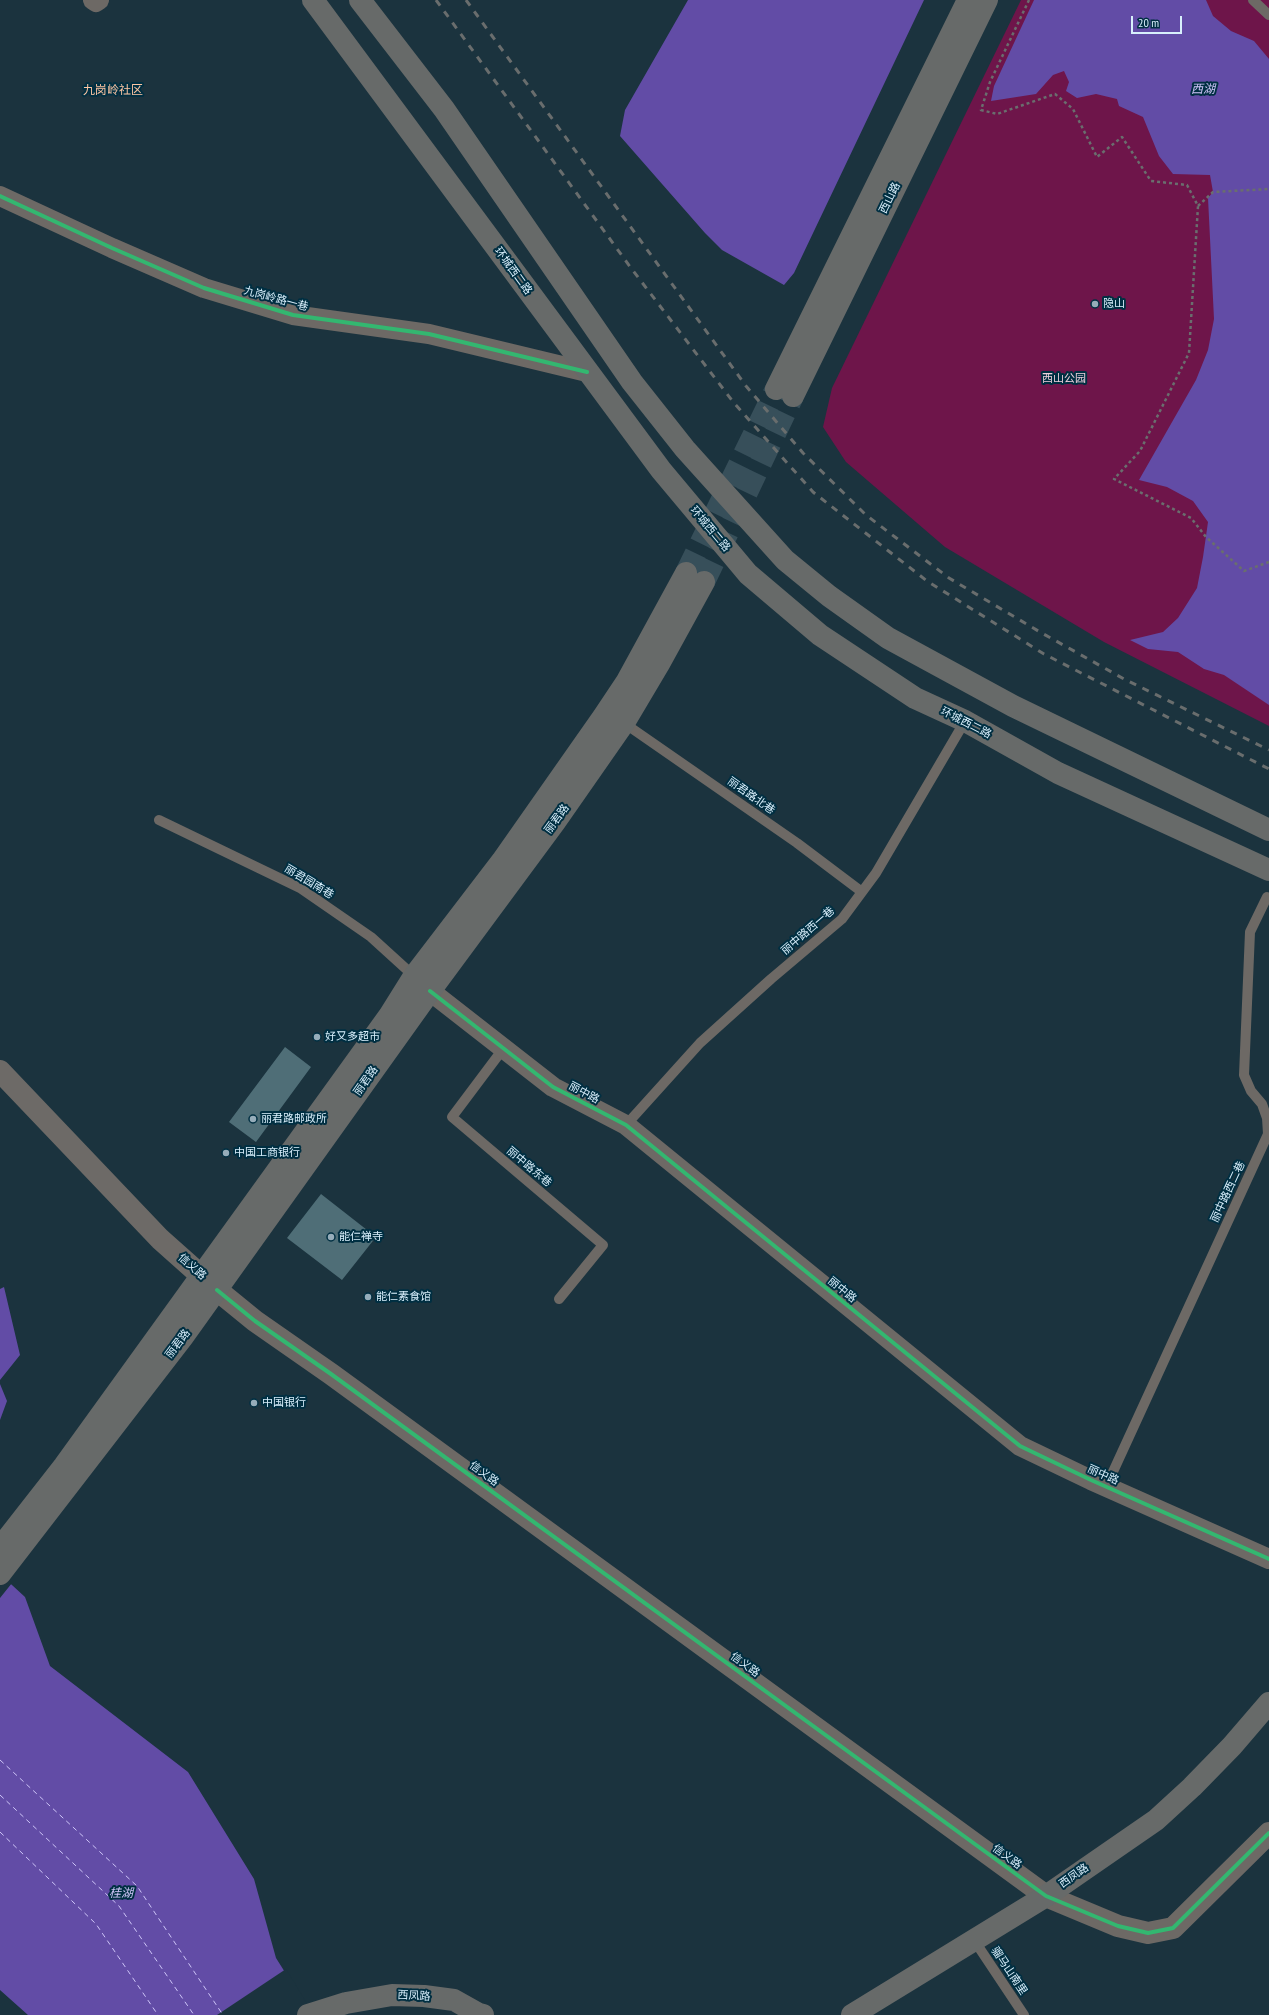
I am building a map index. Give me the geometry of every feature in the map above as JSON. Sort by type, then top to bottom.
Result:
[{"type":"main road","name":"环城西二路","points":[[313,0],[661,470],[748,574],[820,635],[915,698],[965,721],[1058,773],[1269,870]]},
{"type":"main road","points":[[360,0],[444,109],[632,382],[685,449],[785,560],[829,596],[888,638],[1013,706],[1269,830]]},
{"type":"main road","name":"西山路","points":[[968,0],[784,392],[987,0]]},
{"type":"main road","name":"丽君路","points":[[3,1563],[182,1338],[209,1283],[389,1016],[414,976],[502,861],[603,717],[695,578],[659,664],[624,723],[555,822],[430,991],[209,1283]]},
{"type":"main road","name":"信义路","points":[[0,1072],[160,1239],[209,1283]]},
{"type":"main road","name":"西凤路","points":[[852,2015],[1046,1896],[1156,1820],[1197,1782],[1269,1702]]},
{"type":"main road","name":"西凤路","points":[[308,2015],[346,2003],[392,1995],[424,1996],[454,2000],[479,2015]]},
{"type":"street","points":[[93,0],[96,2],[99,0]]},
{"type":"street","name":"九岗岭路一巷","points":[[0,196],[112,248],[204,288],[293,315],[429,334],[587,372]]},
{"type":"street","name":"丽中路","points":[[430,991],[553,1087],[626,1125],[1020,1446],[1106,1487],[1269,1559]]},
{"type":"street","name":"信义路","points":[[209,1283],[255,1321],[331,1374],[1046,1896],[1118,1926],[1148,1933],[1173,1928],[1269,1833]]},
{"type":"lane","points":[[1253,0],[1269,15]]},
{"type":"lane","name":"丽中路西一巷","points":[[626,1125],[700,1043],[771,979],[842,919],[876,873],[965,721]]},
{"type":"lane","name":"丽君路北巷","points":[[624,723],[797,842],[862,892]]},
{"type":"lane","name":"丽君园南巷","points":[[159,820],[300,888],[371,936],[430,991]]},
{"type":"lane","name":"丽中路西二巷","points":[[1106,1487],[1268,1134],[1268,1118],[1262,1104],[1251,1092],[1244,1075],[1250,932],[1267,897],[1269,898]]},
{"type":"lane","name":"丽中路东巷","points":[[503,1049],[452,1117],[603,1245],[559,1299]]},
{"type":"lane","name":"骝马山南里","points":[[974,1940],[1024,2015]]},
{"type":"path","points":[[1029,0],[990,82],[981,110],[997,114],[1055,94],[1073,109],[1097,157],[1122,137],[1151,181],[1187,185],[1198,206],[1189,353],[1140,451],[1114,479],[1191,518],[1206,537],[1244,571],[1269,562]]},
{"type":"path","points":[[1198,206],[1213,192],[1269,189]]},
{"type":"green space","name":"西山公园","points":[[1021,0],[1269,0],[1269,726],[1104,642],[945,547],[846,462],[823,427],[832,388]]},
{"type":"water","points":[[688,0],[924,0],[794,273],[784,285],[722,250],[705,233],[620,136],[625,110]]},
{"type":"water","name":"西湖","points":[[1034,0],[1206,0],[1213,16],[1231,31],[1254,41],[1269,59],[1269,705],[1224,675],[1204,669],[1178,652],[1148,649],[1130,640],[1163,632],[1178,618],[1197,588],[1203,557],[1208,522],[1193,501],[1167,487],[1139,480],[1196,380],[1208,350],[1214,319],[1208,198],[1213,192],[1210,175],[1173,174],[1159,156],[1143,117],[1119,106],[1117,99],[1096,94],[1077,98],[1066,91],[1069,82],[1064,71],[1053,75],[1036,94],[991,101],[994,86]]},
{"type":"water","points":[[4,1287],[20,1355],[0,1380],[0,1289]]},
{"type":"water","points":[[0,1384],[7,1401],[0,1420]]},
{"type":"water","name":"桂湖","points":[[0,1574],[25,1597],[50,1666],[188,1772],[254,1879],[276,1958],[312,2015],[28,2015],[0,1990]]},
{"type":"pier","points":[[0,1572],[12,1583],[0,1598]]},
{"type":"pier","points":[[286,1969],[314,2015],[217,2015]]},
{"type":"building","points":[[285,1047],[311,1067],[256,1142],[229,1122]]},
{"type":"building","name":"能仁禅寺","points":[[321,1194],[376,1237],[342,1280],[287,1238]]},
{"type":"ferry route","points":[[0,1760],[137,1886],[223,2015]]},
{"type":"ferry route","points":[[0,1795],[119,1906],[194,2015]]},
{"type":"ferry route","points":[[0,1832],[96,1924],[158,2015]]},
{"type":"tunnel","points":[[686,573],[776,389]]},
{"type":"tunnel","points":[[704,582],[793,396]]},
{"type":"railway","points":[[436,0],[631,268],[734,403],[813,492],[927,581],[1044,654],[1269,769]]},
{"type":"railway","points":[[466,0],[746,386],[803,453],[866,515],[949,578],[1040,632],[1124,679],[1269,750]]},
{"type":"cycle path","points":[[0,196],[112,248],[204,288],[293,315],[429,334],[587,372]]},
{"type":"cycle path","points":[[430,991],[553,1087],[626,1125],[1020,1446],[1091,1480],[1269,1559]]},
{"type":"cycle path","points":[[217,1290],[255,1321],[331,1374],[1046,1896],[1118,1926],[1148,1933],[1173,1928],[1269,1833]]},
{"type":"place","name":"隐山","points":[[1095,304]]},
{"type":"place","name":"好又多超市","points":[[317,1037]]},
{"type":"place","name":"丽君路邮政所","points":[[253,1119]]},
{"type":"place","name":"中国工商银行","points":[[226,1153]]},
{"type":"place","name":"能仁禅寺","points":[[331,1237]]},
{"type":"place","name":"能仁素食馆","points":[[368,1297]]},
{"type":"place","name":"中国银行","points":[[254,1403]]},
{"type":"district","name":"九岗岭社区","points":[[113,91]]}]
